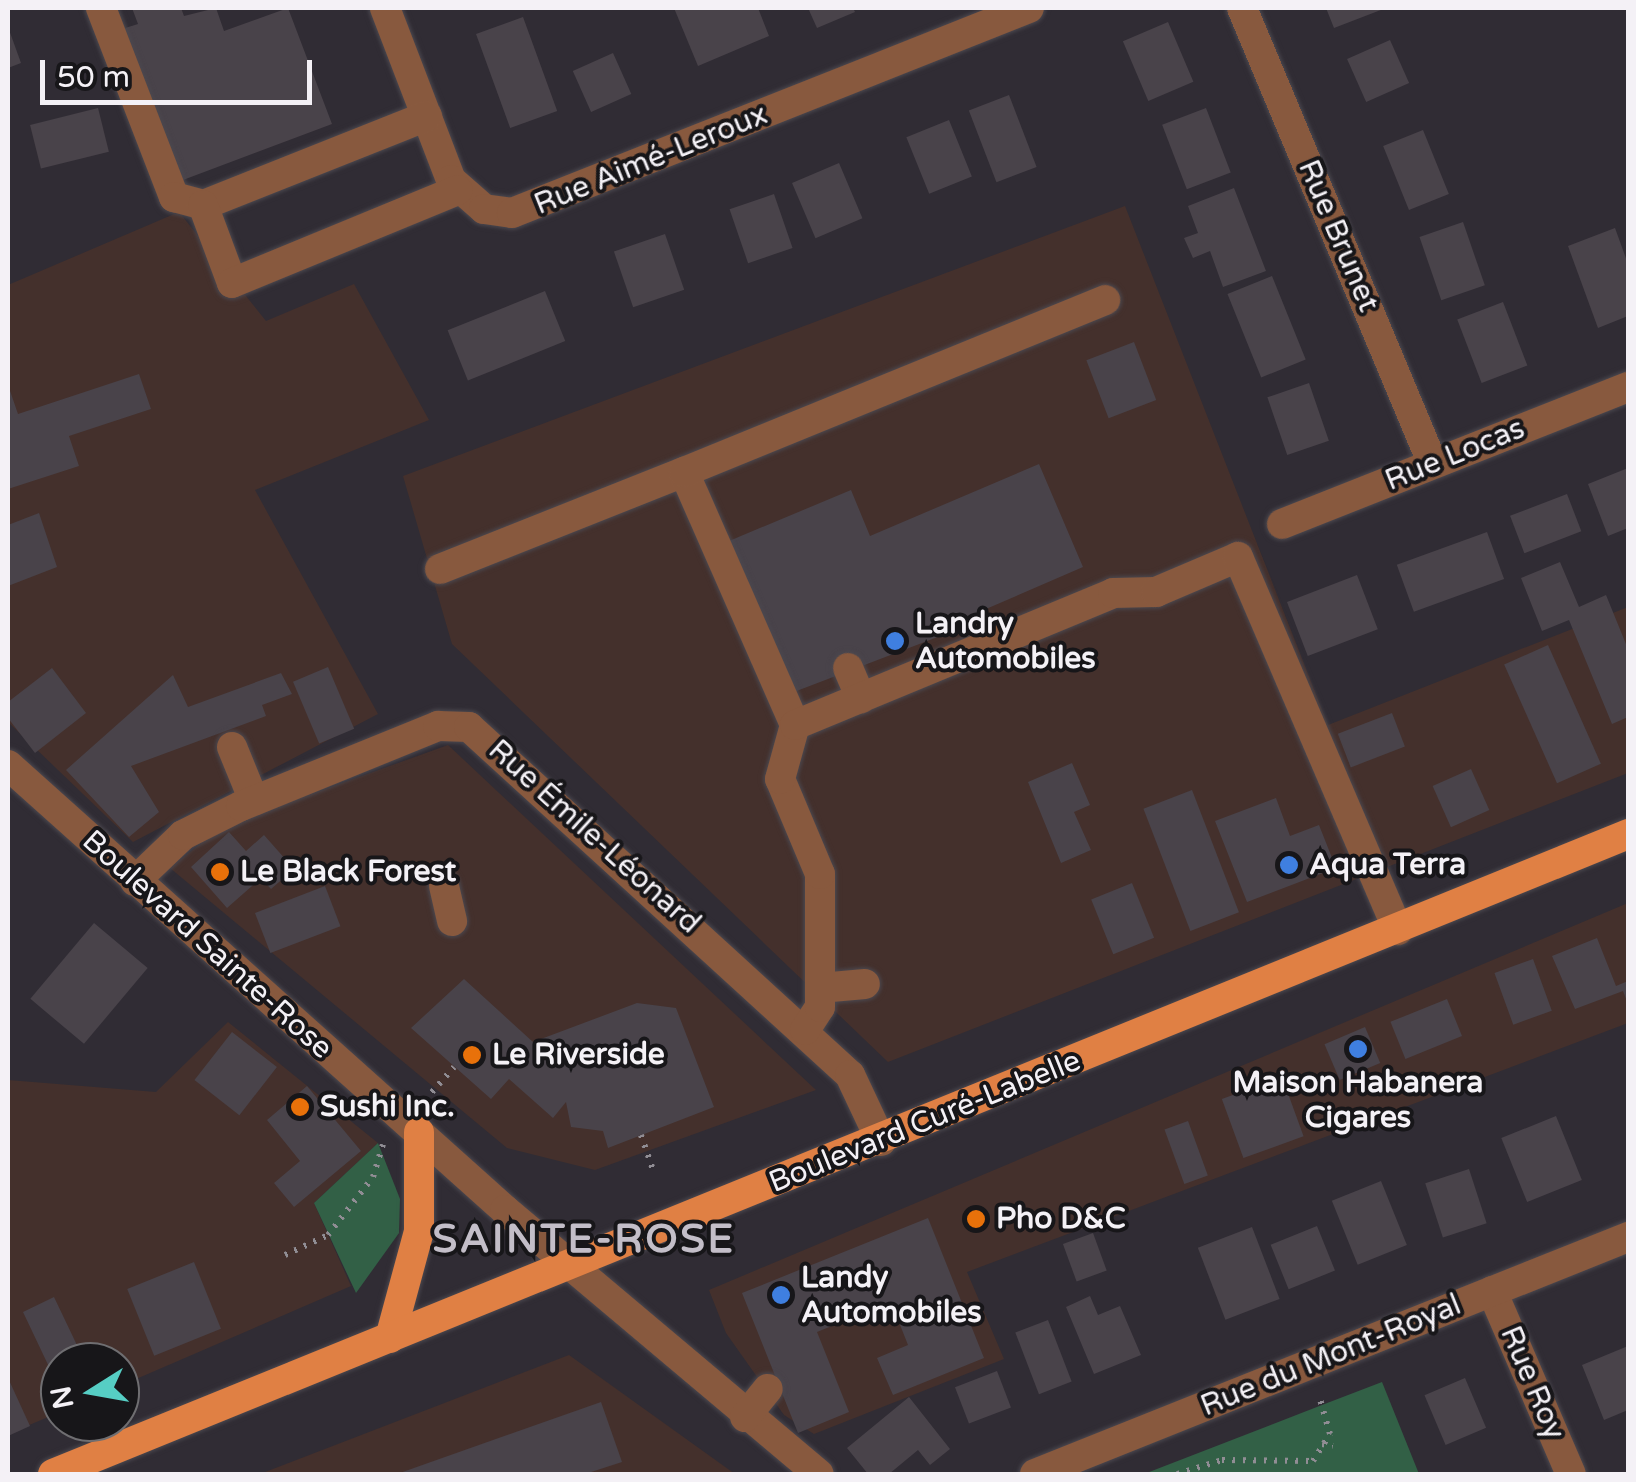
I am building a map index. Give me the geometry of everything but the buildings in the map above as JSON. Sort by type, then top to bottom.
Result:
[{"type":"main road","name":"Boulevard Curé-Labelle","points":[[53,1474],[882,1141],[1628,834]]},
{"type":"main road","points":[[390,1338],[419,1232],[419,1132]]},
{"type":"street","points":[[100,8],[174,196],[202,205],[427,116]]},
{"type":"street","points":[[202,205],[232,283],[458,190],[384,8]]},
{"type":"street","name":"Rue Aimé-Leroux","points":[[458,190],[497,213],[540,206],[1029,8]]},
{"type":"street","name":"Rue Brunet","points":[[1242,8],[1433,464]]},
{"type":"street","points":[[440,568],[1106,300]]},
{"type":"street","name":"Rue Locas","points":[[1282,524],[1628,387]]},
{"type":"street","points":[[684,472],[795,725],[780,778],[820,874],[820,988],[804,1030]]},
{"type":"street","points":[[795,725],[1113,593],[1156,592],[1238,557],[1398,930]]},
{"type":"street","points":[[848,668],[861,698]]},
{"type":"street","name":"Rue Émile-Léonard","points":[[135,882],[182,835],[438,726],[469,727],[804,1030],[855,1082],[882,1141]]},
{"type":"street","points":[[232,747],[254,802]]},
{"type":"street","name":"Boulevard Sainte-Rose","points":[[8,766],[569,1264],[744,1416],[819,1474]]},
{"type":"street","points":[[444,886],[452,921]]},
{"type":"street","points":[[820,988],[865,984]]},
{"type":"street","name":"Rue du Mont-Royal","points":[[1034,1474],[1628,1237]]},
{"type":"street","name":"Rue Roy","points":[[1492,1291],[1571,1474]]},
{"type":"street","points":[[744,1416],[768,1389]]},
{"type":"path","points":[[425,1101],[454,1066]]},
{"type":"path","points":[[641,1135],[654,1172]]},
{"type":"path","points":[[285,1256],[328,1235],[373,1177],[384,1144]]},
{"type":"path","points":[[1177,1474],[1222,1460],[1304,1464],[1327,1445],[1320,1400]]},
{"type":"shaded area","points":[[1125,206],[1328,725],[1628,607],[1628,773],[888,1062],[452,644],[403,476]]},
{"type":"shaded area","points":[[179,212],[266,321],[354,284],[429,420],[255,490],[378,714],[133,842],[8,722],[8,285]]},
{"type":"shaded area","points":[[448,745],[816,1090],[595,1170],[507,1148],[170,868],[223,826]]},
{"type":"shaded area","points":[[1628,903],[1628,1023],[967,1272],[1004,1359],[814,1434],[784,1415],[726,1333],[709,1290]]},
{"type":"shaded area","points":[[228,1022],[378,1143],[314,1203],[351,1286],[140,1377],[140,1342],[40,1342],[40,1420],[8,1434],[8,1080],[156,1092]]},
{"type":"shaded area","points":[[569,1355],[735,1474],[260,1474]]},
{"type":"green space","points":[[378,1143],[400,1199],[399,1233],[356,1293],[314,1203]]},
{"type":"green space","points":[[1382,1382],[1419,1474],[1144,1474],[1322,1405]]},
{"type":"place","name":"Landry Automobiles","points":[[895,641]]},
{"type":"place","name":"Aqua Terra","points":[[1289,865]]},
{"type":"place","name":"Le Black Forest","points":[[220,872]]},
{"type":"place","name":"Maison Habanera Cigares","points":[[1358,1049]]},
{"type":"place","name":"Le Riverside","points":[[472,1055]]},
{"type":"place","name":"Sushi Inc.","points":[[300,1107]]},
{"type":"place","name":"Pho D&C","points":[[976,1219]]},
{"type":"place","name":"Landy Automobiles","points":[[781,1295]]},
{"type":"district","name":"SAINTE-ROSE","points":[[584,1239]]}]
